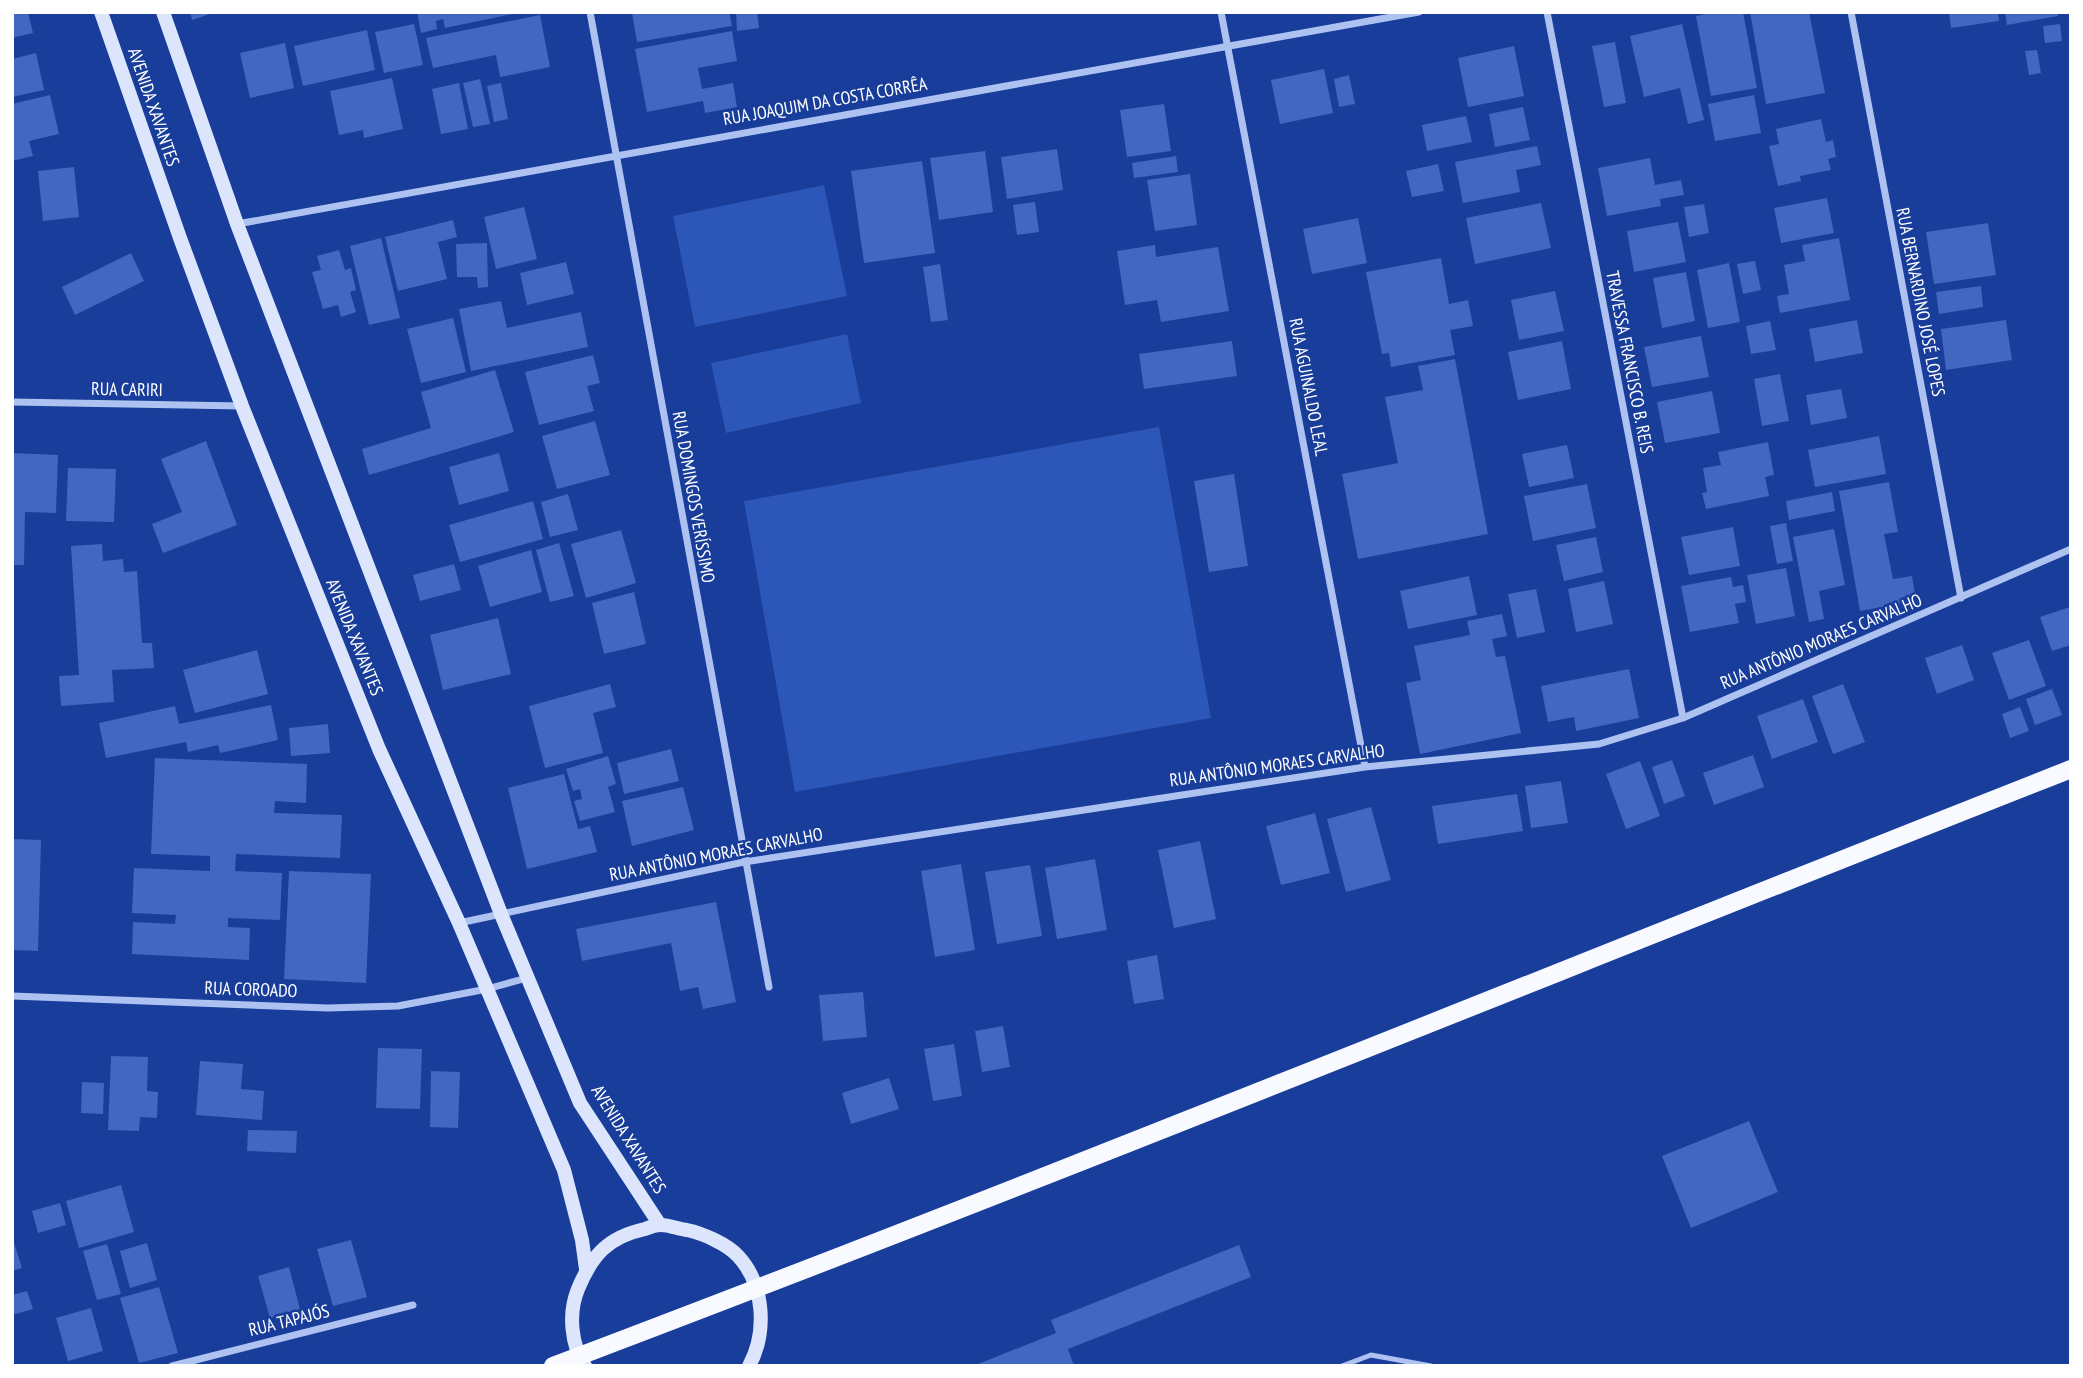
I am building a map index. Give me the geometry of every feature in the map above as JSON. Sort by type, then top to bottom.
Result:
[{"type":"main road","name":"AVENIDA XAVANTES","points":[[101,12],[242,406],[379,749],[459,923],[564,1170],[582,1240],[586,1269]]},
{"type":"main road","name":"AVENIDA XAVANTES","points":[[163,12],[237,224],[527,978],[580,1103],[660,1225]]},
{"type":"main road","points":[[553,1366],[582,1361],[757,1288],[1123,1146],[2071,769]]},
{"type":"main road","name":"AVENIDA XAVANTES","points":[[582,1361],[572,1327],[575,1297],[586,1269],[603,1248],[625,1233],[660,1225],[703,1233],[738,1256],[757,1288],[762,1321],[756,1353],[749,1366]]},
{"type":"street","name":"RUA DOMINGOS VERÍSSIMO","points":[[590,12],[769,987]]},
{"type":"street","name":"RUA AGUINALDO LEAL","points":[[1221,12],[1365,767]]},
{"type":"street","name":"RUA JOAQUIM DA COSTA CORRÊA","points":[[237,224],[1419,12]]},
{"type":"street","name":"TRAVESSA FRANCISCO B. REIS","points":[[1547,12],[1683,718]]},
{"type":"street","name":"RUA BERNARDINO JOSÉ LOPES","points":[[1850,12],[1961,598]]},
{"type":"street","name":"RUA CARIRI","points":[[12,402],[242,406]]},
{"type":"street","name":"RUA ANTÔNIO MORAES CARVALHO","points":[[459,923],[744,862],[1365,767],[1599,744],[1683,718],[2071,549]]},
{"type":"street","name":"RUA COROADO","points":[[12,996],[328,1008],[398,1006],[487,989],[527,978]]},
{"type":"street","name":"RUA TAPAJÓS","points":[[172,1366],[413,1305]]},
{"type":"lane","points":[[1342,1366],[1371,1355],[1431,1366]]},
{"type":"shaded area","points":[[824,185],[847,296],[695,327],[673,216]]},
{"type":"shaded area","points":[[847,334],[861,403],[726,433],[711,363]]},
{"type":"shaded area","points":[[1159,427],[1211,718],[795,792],[744,501]]},
{"type":"building","points":[[12,12],[28,12],[33,33],[12,38]]},
{"type":"building","points":[[190,12],[213,12],[213,13],[192,20]]},
{"type":"building","points":[[417,12],[517,13],[445,28],[443,19],[436,21],[437,29],[421,33]]},
{"type":"building","points":[[729,12],[732,26],[637,42],[632,13]]},
{"type":"building","points":[[736,12],[757,12],[759,28],[737,31]]},
{"type":"building","points":[[1717,12],[1743,12],[1757,88],[1711,96],[1696,16]]},
{"type":"building","points":[[1750,12],[1809,12],[1825,93],[1766,104]]},
{"type":"building","points":[[1949,12],[1998,12],[1999,21],[1951,28]]},
{"type":"building","points":[[2005,12],[2058,12],[2058,16],[2007,25]]},
{"type":"building","points":[[540,15],[550,67],[500,77],[496,55],[433,68],[426,38]]},
{"type":"building","points":[[414,24],[423,65],[384,73],[375,32]]},
{"type":"building","points":[[1682,24],[1704,120],[1688,124],[1680,88],[1644,97],[1630,36]]},
{"type":"building","points":[[2060,24],[2062,41],[2045,43],[2043,26]]},
{"type":"building","points":[[367,30],[375,70],[303,86],[294,46]]},
{"type":"building","points":[[732,31],[737,61],[698,68],[702,89],[733,83],[737,107],[705,113],[703,101],[647,112],[635,49]]},
{"type":"building","points":[[1615,42],[1626,103],[1604,107],[1592,46]]},
{"type":"building","points":[[285,43],[294,88],[250,98],[240,53]]},
{"type":"building","points":[[1514,46],[1524,96],[1468,107],[1458,58]]},
{"type":"building","points":[[2037,50],[2041,73],[2029,75],[2025,51]]},
{"type":"building","points":[[36,53],[44,90],[12,97],[12,59]]},
{"type":"building","points":[[1324,69],[1333,113],[1280,124],[1271,80]]},
{"type":"building","points":[[1349,75],[1355,104],[1339,107],[1334,79]]},
{"type":"building","points":[[392,78],[403,129],[364,138],[363,130],[339,135],[330,91]]},
{"type":"building","points":[[480,79],[490,124],[473,127],[463,83]]},
{"type":"building","points":[[459,83],[468,129],[441,134],[432,89]]},
{"type":"building","points":[[501,83],[508,119],[494,122],[487,86]]},
{"type":"building","points":[[50,95],[59,134],[29,141],[33,156],[12,161],[12,104]]},
{"type":"building","points":[[1754,95],[1761,133],[1715,141],[1708,104]]},
{"type":"building","points":[[1164,104],[1171,151],[1127,157],[1120,110]]},
{"type":"building","points":[[1523,107],[1530,140],[1495,147],[1489,114]]},
{"type":"building","points":[[1466,116],[1472,142],[1427,151],[1422,125]]},
{"type":"building","points":[[1821,119],[1826,142],[1833,140],[1836,157],[1828,159],[1831,170],[1800,176],[1801,181],[1778,186],[1769,146],[1779,144],[1776,129]]},
{"type":"building","points":[[1537,146],[1541,165],[1516,170],[1520,192],[1463,203],[1455,162]]},
{"type":"building","points":[[1057,149],[1063,190],[1007,199],[1001,157]]},
{"type":"building","points":[[985,151],[993,212],[939,220],[930,158]]},
{"type":"building","points":[[1176,156],[1178,172],[1134,178],[1132,163]]},
{"type":"building","points":[[1650,158],[1655,185],[1681,180],[1684,195],[1660,199],[1661,206],[1607,216],[1598,168]]},
{"type":"building","points":[[922,161],[935,253],[864,263],[851,171]]},
{"type":"building","points":[[1438,164],[1444,191],[1412,197],[1406,171]]},
{"type":"building","points":[[74,167],[79,217],[43,221],[38,171]]},
{"type":"building","points":[[1190,174],[1197,225],[1155,231],[1147,180]]},
{"type":"building","points":[[1827,198],[1834,233],[1781,243],[1774,208]]},
{"type":"building","points":[[1035,202],[1039,232],[1017,235],[1013,205]]},
{"type":"building","points":[[1541,203],[1551,248],[1475,264],[1466,218]]},
{"type":"building","points":[[1704,204],[1709,233],[1689,237],[1684,207]]},
{"type":"building","points":[[524,207],[537,259],[496,269],[484,217]]},
{"type":"building","points":[[1358,218],[1367,263],[1312,274],[1303,229]]},
{"type":"building","points":[[453,220],[457,237],[438,242],[447,279],[398,291],[385,237]]},
{"type":"building","points":[[1678,222],[1686,262],[1634,272],[1627,231]]},
{"type":"building","points":[[1988,223],[1996,275],[1934,284],[1926,232]]},
{"type":"building","points":[[381,238],[400,318],[369,325],[350,246]]},
{"type":"building","points":[[1839,238],[1850,300],[1780,313],[1777,296],[1789,294],[1784,265],[1805,261],[1802,245]]},
{"type":"building","points":[[487,243],[488,287],[478,288],[477,277],[457,277],[456,244]]},
{"type":"building","points":[[1155,245],[1156,257],[1218,247],[1229,311],[1161,322],[1157,300],[1125,305],[1117,251]]},
{"type":"building","points":[[339,250],[345,270],[351,268],[356,290],[350,292],[356,312],[341,317],[338,305],[323,309],[312,272],[321,270],[317,256]]},
{"type":"building","points":[[131,253],[144,281],[75,315],[62,287]]},
{"type":"building","points":[[1441,258],[1449,304],[1468,300],[1473,326],[1450,330],[1455,355],[1391,367],[1389,353],[1382,354],[1366,272]]},
{"type":"building","points":[[1755,261],[1761,290],[1743,294],[1737,264]]},
{"type":"building","points":[[566,262],[574,294],[527,305],[520,273]]},
{"type":"building","points":[[1729,263],[1740,322],[1708,328],[1697,270]]},
{"type":"building","points":[[940,264],[948,320],[931,322],[923,267]]},
{"type":"building","points":[[1686,272],[1695,321],[1662,328],[1653,278]]},
{"type":"building","points":[[1981,286],[1983,307],[1939,314],[1936,292]]},
{"type":"building","points":[[1555,291],[1564,331],[1519,340],[1511,300]]},
{"type":"building","points":[[501,301],[507,328],[581,312],[588,347],[471,371],[459,309]]},
{"type":"building","points":[[453,318],[466,372],[421,383],[407,329]]},
{"type":"building","points":[[1857,320],[1863,353],[1815,362],[1809,329]]},
{"type":"building","points":[[2006,320],[2012,360],[1946,370],[1941,329]]},
{"type":"building","points":[[1770,321],[1776,350],[1751,354],[1746,326]]},
{"type":"building","points":[[1701,336],[1709,377],[1652,387],[1644,347]]},
{"type":"building","points":[[1232,341],[1237,376],[1144,389],[1139,354]]},
{"type":"building","points":[[1562,341],[1571,389],[1518,400],[1508,352]]},
{"type":"building","points":[[593,355],[600,383],[587,386],[594,411],[539,425],[525,372]]},
{"type":"building","points":[[1455,359],[1488,534],[1358,559],[1342,474],[1398,463],[1385,397],[1423,390],[1418,366]]},
{"type":"building","points":[[495,370],[514,432],[369,475],[362,449],[431,428],[421,392]]},
{"type":"building","points":[[1780,374],[1789,421],[1762,426],[1754,379]]},
{"type":"building","points":[[1841,389],[1847,418],[1811,425],[1806,395]]},
{"type":"building","points":[[1712,391],[1720,433],[1665,443],[1657,402]]},
{"type":"building","points":[[595,421],[610,475],[557,489],[542,436]]},
{"type":"building","points":[[1879,436],[1886,474],[1815,487],[1808,450]]},
{"type":"building","points":[[206,441],[237,525],[163,553],[152,524],[182,512],[161,459]]},
{"type":"building","points":[[1768,442],[1774,475],[1765,477],[1769,496],[1706,509],[1702,493],[1707,492],[1703,468],[1721,465],[1718,452]]},
{"type":"building","points":[[1567,445],[1574,478],[1529,487],[1522,454]]},
{"type":"building","points":[[12,453],[58,455],[56,513],[25,512],[24,565],[12,565]]},
{"type":"building","points":[[499,453],[509,491],[459,505],[449,467]]},
{"type":"building","points":[[68,468],[116,469],[114,522],[66,521]]},
{"type":"building","points":[[1234,474],[1248,566],[1209,572],[1194,481]]},
{"type":"building","points":[[1889,482],[1898,532],[1884,534],[1893,579],[1912,576],[1916,601],[1860,611],[1839,491]]},
{"type":"building","points":[[1587,484],[1596,528],[1533,541],[1524,496]]},
{"type":"building","points":[[1832,492],[1835,511],[1789,520],[1786,501]]},
{"type":"building","points":[[568,494],[578,530],[550,537],[541,502]]},
{"type":"building","points":[[533,501],[543,539],[460,562],[449,525]]},
{"type":"building","points":[[1786,523],[1793,561],[1777,564],[1770,526]]},
{"type":"building","points":[[1733,527],[1740,566],[1689,575],[1681,537]]},
{"type":"building","points":[[1834,529],[1845,585],[1819,591],[1824,619],[1809,622],[1793,537]]},
{"type":"building","points":[[621,530],[636,583],[586,598],[571,544]]},
{"type":"building","points":[[1596,537],[1603,572],[1564,581],[1556,545]]},
{"type":"building","points":[[559,543],[574,596],[550,602],[536,550]]},
{"type":"building","points":[[102,544],[103,561],[123,559],[124,572],[137,571],[142,643],[152,643],[154,668],[112,670],[114,702],[61,706],[59,676],[79,675],[71,546]]},
{"type":"building","points":[[531,550],[542,592],[490,607],[478,566]]},
{"type":"building","points":[[454,564],[461,590],[420,601],[413,575]]},
{"type":"building","points":[[1786,568],[1795,616],[1756,624],[1747,575]]},
{"type":"building","points":[[1469,576],[1477,615],[1408,629],[1400,591]]},
{"type":"building","points":[[1731,577],[1733,587],[1743,585],[1746,602],[1735,604],[1739,623],[1690,632],[1681,586]]},
{"type":"building","points":[[1604,581],[1613,624],[1576,632],[1568,589]]},
{"type":"building","points":[[1536,589],[1545,632],[1517,638],[1508,594]]},
{"type":"building","points":[[634,592],[646,644],[604,654],[592,603]]},
{"type":"building","points":[[2070,607],[2071,645],[2052,651],[2040,617]]},
{"type":"building","points":[[1502,614],[1507,636],[1492,639],[1496,657],[1505,656],[1521,733],[1420,754],[1406,683],[1421,680],[1414,646],[1470,635],[1467,621]]},
{"type":"building","points":[[498,618],[511,674],[443,690],[430,635]]},
{"type":"building","points":[[2029,640],[2046,686],[2009,700],[1992,653]]},
{"type":"building","points":[[1962,645],[1974,680],[1937,694],[1925,658]]},
{"type":"building","points":[[257,650],[268,694],[195,713],[183,670]]},
{"type":"building","points":[[1629,669],[1639,718],[1576,731],[1574,717],[1548,722],[1541,686]]},
{"type":"building","points":[[610,684],[616,707],[593,713],[603,753],[545,768],[529,706]]},
{"type":"building","points":[[1843,684],[1865,742],[1833,754],[1812,696]]},
{"type":"building","points":[[2052,689],[2062,715],[2035,725],[2026,699]]},
{"type":"building","points":[[1803,699],[1818,742],[1772,759],[1757,716]]},
{"type":"building","points":[[271,705],[278,740],[220,753],[218,745],[188,752],[186,742],[106,758],[99,723],[175,706],[179,724]]},
{"type":"building","points":[[2020,707],[2029,731],[2010,738],[2002,714]]},
{"type":"building","points":[[328,724],[330,753],[291,756],[289,728]]},
{"type":"building","points":[[671,749],[679,781],[624,794],[617,763]]},
{"type":"building","points":[[1753,755],[1764,787],[1714,805],[1703,773]]},
{"type":"building","points":[[608,756],[616,784],[608,787],[615,812],[580,821],[574,801],[582,799],[580,789],[573,791],[566,769]]},
{"type":"building","points":[[155,758],[307,764],[306,803],[275,801],[274,813],[342,815],[340,858],[236,854],[235,871],[282,873],[280,920],[228,918],[228,927],[250,928],[249,960],[132,954],[133,922],[175,924],[176,915],[132,913],[134,868],[210,871],[210,856],[151,854]]},
{"type":"building","points":[[1672,760],[1685,796],[1664,804],[1652,767]]},
{"type":"building","points":[[1640,761],[1660,816],[1626,829],[1606,774]]},
{"type":"building","points":[[564,774],[578,829],[590,826],[597,852],[527,869],[508,788]]},
{"type":"building","points":[[1561,781],[1568,823],[1531,828],[1525,786]]},
{"type":"building","points":[[683,787],[694,830],[632,846],[622,801]]},
{"type":"building","points":[[1517,794],[1523,831],[1438,844],[1432,806]]},
{"type":"building","points":[[1371,807],[1391,880],[1346,892],[1327,819]]},
{"type":"building","points":[[1315,813],[1330,873],[1281,885],[1266,826]]},
{"type":"building","points":[[12,839],[41,840],[38,951],[12,950]]},
{"type":"building","points":[[1200,841],[1216,919],[1174,928],[1158,850]]},
{"type":"building","points":[[1095,859],[1107,930],[1057,939],[1045,868]]},
{"type":"building","points":[[961,864],[975,950],[935,957],[921,871]]},
{"type":"building","points":[[1030,865],[1042,936],[997,944],[985,872]]},
{"type":"building","points":[[289,871],[371,874],[366,983],[284,979]]},
{"type":"building","points":[[716,902],[736,1002],[703,1009],[698,987],[680,991],[671,943],[582,961],[576,929]]},
{"type":"building","points":[[1157,955],[1164,999],[1134,1004],[1127,961]]},
{"type":"building","points":[[863,992],[867,1037],[823,1041],[819,995]]},
{"type":"building","points":[[1003,1026],[1010,1067],[982,1072],[975,1031]]},
{"type":"building","points":[[954,1044],[962,1096],[933,1101],[924,1049]]},
{"type":"building","points":[[378,1048],[422,1049],[420,1109],[376,1108]]},
{"type":"building","points":[[111,1056],[148,1057],[147,1091],[158,1092],[157,1118],[140,1117],[139,1131],[108,1130]]},
{"type":"building","points":[[200,1061],[243,1064],[241,1089],[264,1091],[262,1120],[196,1115]]},
{"type":"building","points":[[431,1071],[460,1072],[458,1128],[430,1127]]},
{"type":"building","points":[[889,1078],[899,1109],[851,1124],[842,1093]]},
{"type":"building","points":[[82,1082],[104,1083],[103,1114],[81,1113]]},
{"type":"building","points":[[1749,1121],[1778,1192],[1691,1228],[1662,1156]]},
{"type":"building","points":[[248,1130],[297,1131],[296,1153],[247,1151]]},
{"type":"building","points":[[121,1185],[134,1232],[79,1248],[66,1201]]},
{"type":"building","points":[[60,1203],[66,1225],[38,1233],[32,1211]]},
{"type":"building","points":[[12,1236],[22,1268],[12,1271]]},
{"type":"building","points":[[351,1240],[367,1297],[333,1306],[317,1249]]},
{"type":"building","points":[[147,1243],[157,1280],[130,1288],[120,1251]]},
{"type":"building","points":[[107,1244],[121,1294],[97,1300],[83,1251]]},
{"type":"building","points":[[1239,1245],[1251,1277],[1068,1349],[1074,1366],[973,1366],[1056,1333],[1051,1320]]},
{"type":"building","points":[[289,1267],[300,1309],[270,1318],[258,1276]]},
{"type":"building","points":[[159,1287],[178,1353],[139,1363],[120,1298]]},
{"type":"building","points":[[27,1291],[33,1309],[12,1315],[12,1295]]},
{"type":"building","points":[[91,1308],[103,1351],[68,1361],[56,1318]]}]
